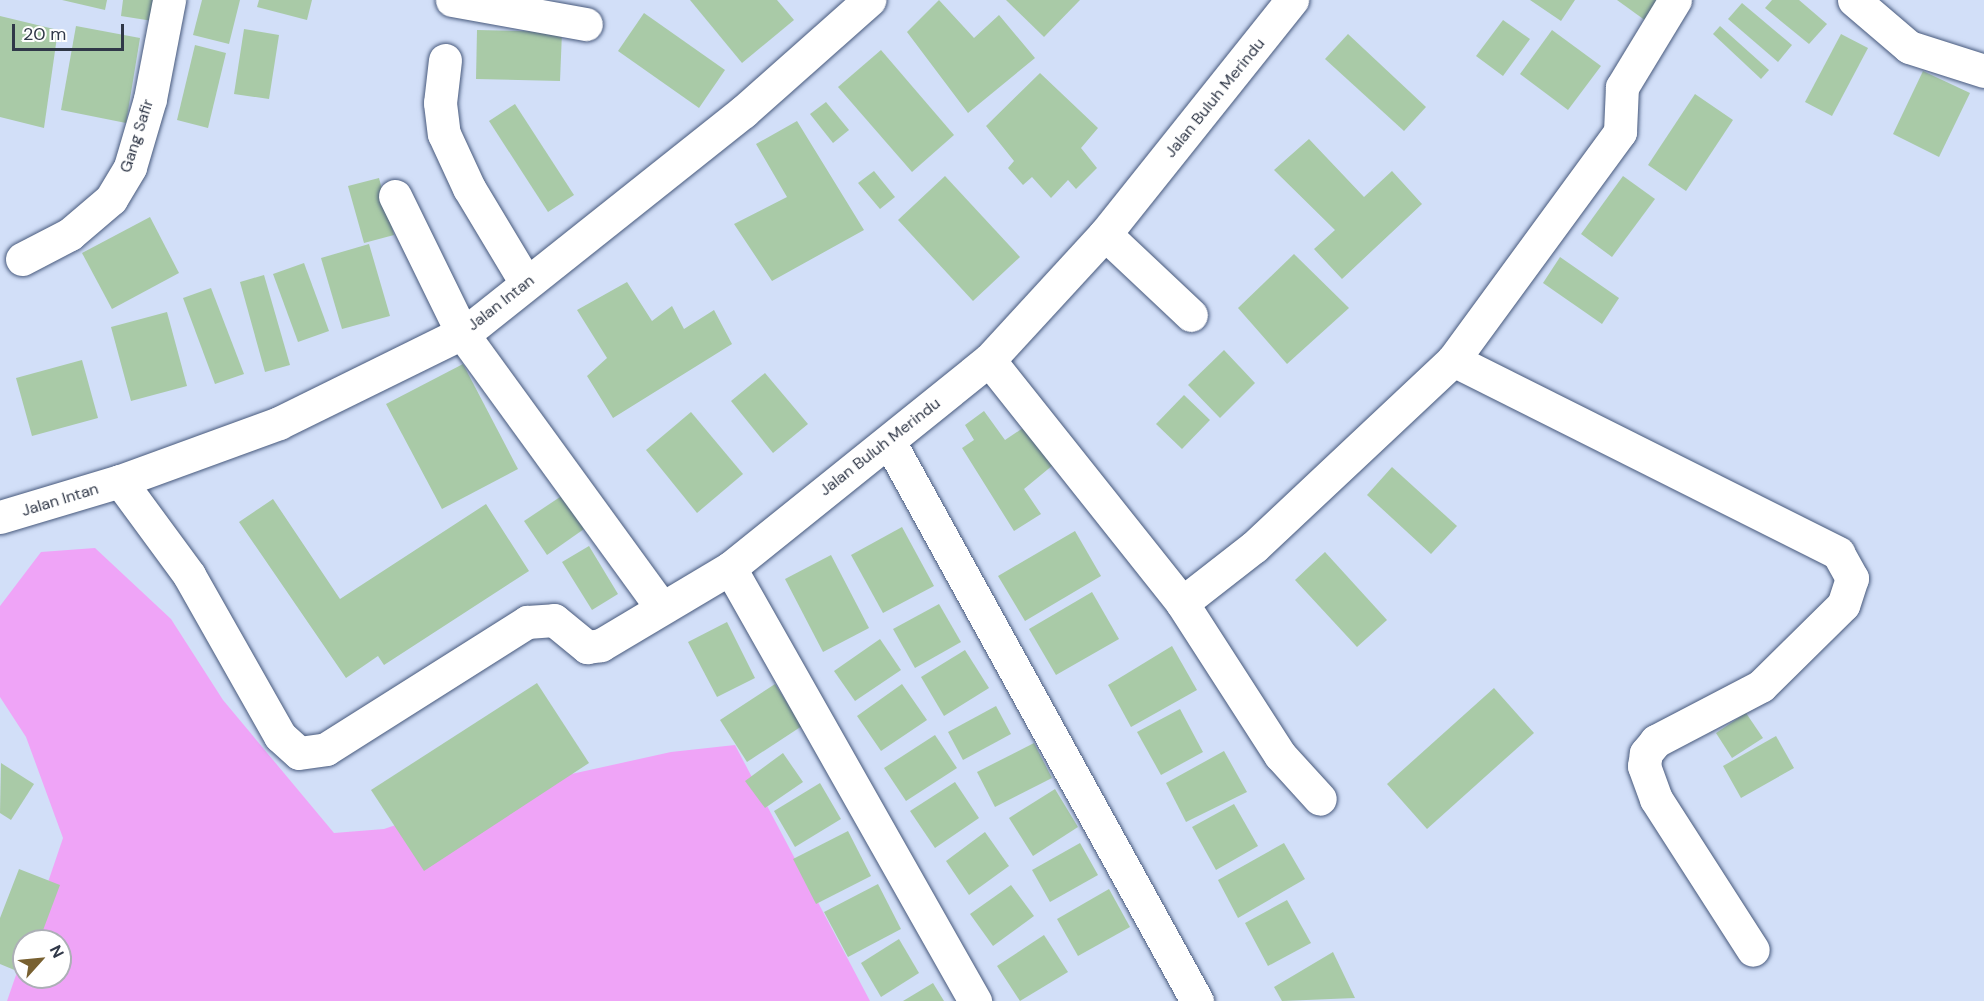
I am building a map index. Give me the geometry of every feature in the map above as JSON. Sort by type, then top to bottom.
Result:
[{"type":"street","name":"Gang Safir","points":[[22,259],[70,234],[111,199],[130,167],[150,99],[170,0]]},
{"type":"street","points":[[452,0],[586,24]]},
{"type":"street","name":"Jalan Buluh Merindu","points":[[120,481],[189,575],[280,736],[298,753],[326,749],[527,622],[554,621],[587,647],[601,645],[660,606],[730,568],[794,512],[890,443],[989,360],[1105,234],[1292,0]]},
{"type":"street","points":[[1182,603],[1254,547],[1453,360],[1620,132],[1622,87],[1675,0]]},
{"type":"street","points":[[1854,0],[1909,47],[1984,71]]},
{"type":"street","name":"Jalan Intan","points":[[0,517],[120,481],[279,423],[462,333],[743,112],[863,2]]},
{"type":"street","points":[[445,60],[440,104],[444,134],[526,283]]},
{"type":"street","points":[[395,196],[462,333],[660,606]]},
{"type":"street","points":[[1105,234],[1191,315]]},
{"type":"street","points":[[989,360],[1182,603],[1280,755],[1320,799]]},
{"type":"street","points":[[1453,360],[1838,553],[1852,578],[1843,604],[1761,686],[1656,741],[1646,753],[1644,766],[1656,799],[1753,950]]},
{"type":"street","points":[[890,443],[1197,1001]]},
{"type":"street","points":[[730,568],[975,1001]]},
{"type":"shaded area","points":[[95,548],[171,619],[223,700],[334,833],[384,829],[499,790],[671,752],[735,745],[870,1001],[7,1001],[12,987],[12,989],[72,989],[72,929],[32,929],[63,838],[26,737],[0,697],[0,606],[41,552]]},
{"type":"building","points":[[62,0],[107,0],[105,10]]},
{"type":"building","points":[[123,0],[162,0],[159,22],[121,16]]},
{"type":"building","points":[[202,0],[240,0],[229,44],[193,35]]},
{"type":"building","points":[[259,0],[312,0],[307,20],[257,7]]},
{"type":"building","points":[[690,0],[777,0],[794,20],[742,63]]},
{"type":"building","points":[[939,0],[974,38],[999,15],[1035,58],[968,113],[907,32]]},
{"type":"building","points":[[1006,0],[1080,0],[1044,37]]},
{"type":"building","points":[[1530,0],[1575,0],[1561,21]]},
{"type":"building","points":[[1617,0],[1660,0],[1646,21]]},
{"type":"building","points":[[1772,0],[1799,0],[1827,24],[1809,44],[1765,8]]},
{"type":"building","points":[[1742,3],[1792,45],[1778,62],[1728,19]]},
{"type":"building","points":[[644,13],[725,70],[699,108],[618,51]]},
{"type":"building","points":[[0,16],[58,30],[44,128],[0,117]]},
{"type":"building","points":[[1503,20],[1530,39],[1503,76],[1476,56]]},
{"type":"building","points":[[76,26],[140,38],[126,123],[61,110]]},
{"type":"building","points":[[1720,26],[1769,70],[1761,79],[1713,34]]},
{"type":"building","points":[[244,29],[279,35],[269,99],[234,94]]},
{"type":"building","points":[[477,30],[562,32],[560,81],[476,79]]},
{"type":"building","points":[[1552,30],[1601,66],[1568,110],[1520,74]]},
{"type":"building","points":[[1348,34],[1426,107],[1404,131],[1325,59]]},
{"type":"building","points":[[1841,34],[1868,48],[1832,116],[1805,102]]},
{"type":"building","points":[[195,45],[226,53],[208,128],[177,120]]},
{"type":"building","points":[[881,50],[954,135],[912,172],[838,87]]},
{"type":"building","points":[[1923,71],[1970,93],[1939,157],[1893,134]]},
{"type":"building","points":[[1040,73],[1098,128],[1081,148],[1097,168],[1076,189],[1068,180],[1051,198],[1032,177],[1023,185],[1008,168],[1014,161],[986,126]]},
{"type":"building","points":[[1695,94],[1733,120],[1686,191],[1648,165]]},
{"type":"building","points":[[826,102],[849,130],[833,143],[810,114]]},
{"type":"building","points":[[515,104],[574,195],[548,212],[489,121]]},
{"type":"building","points":[[797,121],[864,230],[772,281],[734,224],[787,197],[756,144]]},
{"type":"building","points":[[1309,139],[1364,197],[1392,171],[1422,204],[1342,279],[1314,249],[1335,230],[1274,170]]},
{"type":"building","points":[[874,171],[895,197],[880,209],[858,183]]},
{"type":"building","points":[[945,176],[1020,257],[973,301],[898,220]]},
{"type":"building","points":[[1623,176],[1655,199],[1612,257],[1581,234]]},
{"type":"building","points":[[379,178],[394,235],[364,243],[348,186]]},
{"type":"building","points":[[150,217],[179,273],[112,309],[82,253]]},
{"type":"building","points":[[369,244],[390,316],[342,329],[321,258]]},
{"type":"building","points":[[1294,254],[1349,308],[1287,364],[1238,308]]},
{"type":"building","points":[[1560,257],[1619,298],[1602,324],[1543,283]]},
{"type":"building","points":[[304,263],[329,331],[298,342],[273,274]]},
{"type":"building","points":[[264,275],[290,365],[265,372],[240,282]]},
{"type":"building","points":[[627,282],[652,321],[672,306],[684,329],[714,310],[732,344],[613,418],[587,376],[607,358],[577,310]]},
{"type":"building","points":[[211,288],[244,374],[215,384],[183,298]]},
{"type":"building","points":[[167,312],[187,386],[131,401],[111,327]]},
{"type":"building","points":[[1224,350],[1255,383],[1220,418],[1188,385]]},
{"type":"building","points":[[82,360],[98,418],[32,436],[16,378]]},
{"type":"building","points":[[463,364],[518,469],[442,509],[386,404]]},
{"type":"building","points":[[765,373],[808,424],[773,453],[731,401]]},
{"type":"building","points":[[1184,395],[1210,420],[1182,449],[1156,424]]},
{"type":"building","points":[[984,411],[1005,440],[1026,426],[1053,465],[1024,489],[1041,514],[1014,531],[962,448],[974,440],[965,425]]},
{"type":"building","points":[[691,412],[743,474],[697,513],[646,450]]},
{"type":"building","points":[[1392,467],[1457,526],[1431,554],[1367,495]]},
{"type":"building","points":[[572,489],[594,522],[547,555],[524,521]]},
{"type":"building","points":[[273,499],[340,599],[486,504],[529,571],[384,665],[378,656],[346,678],[239,522]]},
{"type":"building","points":[[902,527],[934,586],[883,613],[851,555]]},
{"type":"building","points":[[1075,531],[1101,576],[1025,621],[998,576]]},
{"type":"building","points":[[589,546],[618,594],[592,610],[562,562]]},
{"type":"building","points":[[1325,552],[1387,620],[1357,647],[1295,580]]},
{"type":"building","points":[[831,555],[869,628],[823,652],[785,579]]},
{"type":"building","points":[[1092,592],[1119,639],[1056,675],[1029,629]]},
{"type":"building","points":[[939,604],[961,642],[915,668],[893,629]]},
{"type":"building","points":[[727,622],[755,678],[717,697],[688,642]]},
{"type":"building","points":[[880,639],[901,670],[855,701],[834,671]]},
{"type":"building","points":[[1172,646],[1197,690],[1131,727],[1108,685]]},
{"type":"building","points":[[965,650],[989,688],[944,716],[921,677]]},
{"type":"building","points":[[537,683],[589,763],[424,871],[371,790]]},
{"type":"building","points":[[775,684],[802,726],[747,762],[720,720]]},
{"type":"building","points":[[902,684],[927,720],[881,751],[857,716]]},
{"type":"building","points":[[1494,688],[1534,733],[1427,829],[1387,784]]},
{"type":"building","points":[[996,706],[1011,734],[963,760],[948,732]]},
{"type":"building","points":[[1180,709],[1203,752],[1161,775],[1137,732]]},
{"type":"building","points":[[1746,713],[1763,738],[1732,758],[1716,733]]},
{"type":"building","points":[[935,735],[957,768],[906,801],[884,768]]},
{"type":"building","points":[[1776,736],[1794,768],[1741,798],[1723,766]]},
{"type":"building","points":[[1034,743],[1052,778],[995,807],[977,772]]},
{"type":"building","points":[[1224,751],[1247,792],[1186,822],[1166,783]]},
{"type":"building","points":[[783,753],[803,782],[765,808],[745,781]]},
{"type":"building","points":[[1,763],[34,784],[11,820],[0,813]]},
{"type":"building","points":[[955,782],[979,818],[935,848],[910,811]]},
{"type":"building","points":[[820,783],[841,819],[795,847],[774,811]]},
{"type":"building","points":[[1055,789],[1078,827],[1033,856],[1009,818]]},
{"type":"building","points":[[1234,804],[1258,846],[1216,870],[1192,827]]},
{"type":"building","points":[[848,831],[871,876],[816,904],[793,859]]},
{"type":"building","points":[[985,832],[1009,866],[969,895],[946,861]]},
{"type":"building","points":[[1080,843],[1098,875],[1050,902],[1032,870]]},
{"type":"building","points":[[1284,843],[1305,879],[1238,918],[1218,880]]},
{"type":"building","points":[[19,869],[60,885],[44,929],[12,929],[12,969],[0,964],[0,918]]},
{"type":"building","points":[[878,884],[901,929],[848,957],[824,912]]},
{"type":"building","points":[[1011,885],[1034,916],[993,946],[970,914]]},
{"type":"building","points":[[1109,889],[1130,927],[1078,956],[1057,919]]},
{"type":"building","points":[[1287,900],[1311,943],[1268,966],[1245,923]]},
{"type":"building","points":[[1044,935],[1068,972],[1020,1001],[997,966]]},
{"type":"building","points":[[899,939],[919,973],[881,997],[861,963]]},
{"type":"building","points":[[1333,952],[1355,998],[1282,1001],[1274,987]]},
{"type":"building","points":[[933,983],[944,1001],[903,1001]]}]
